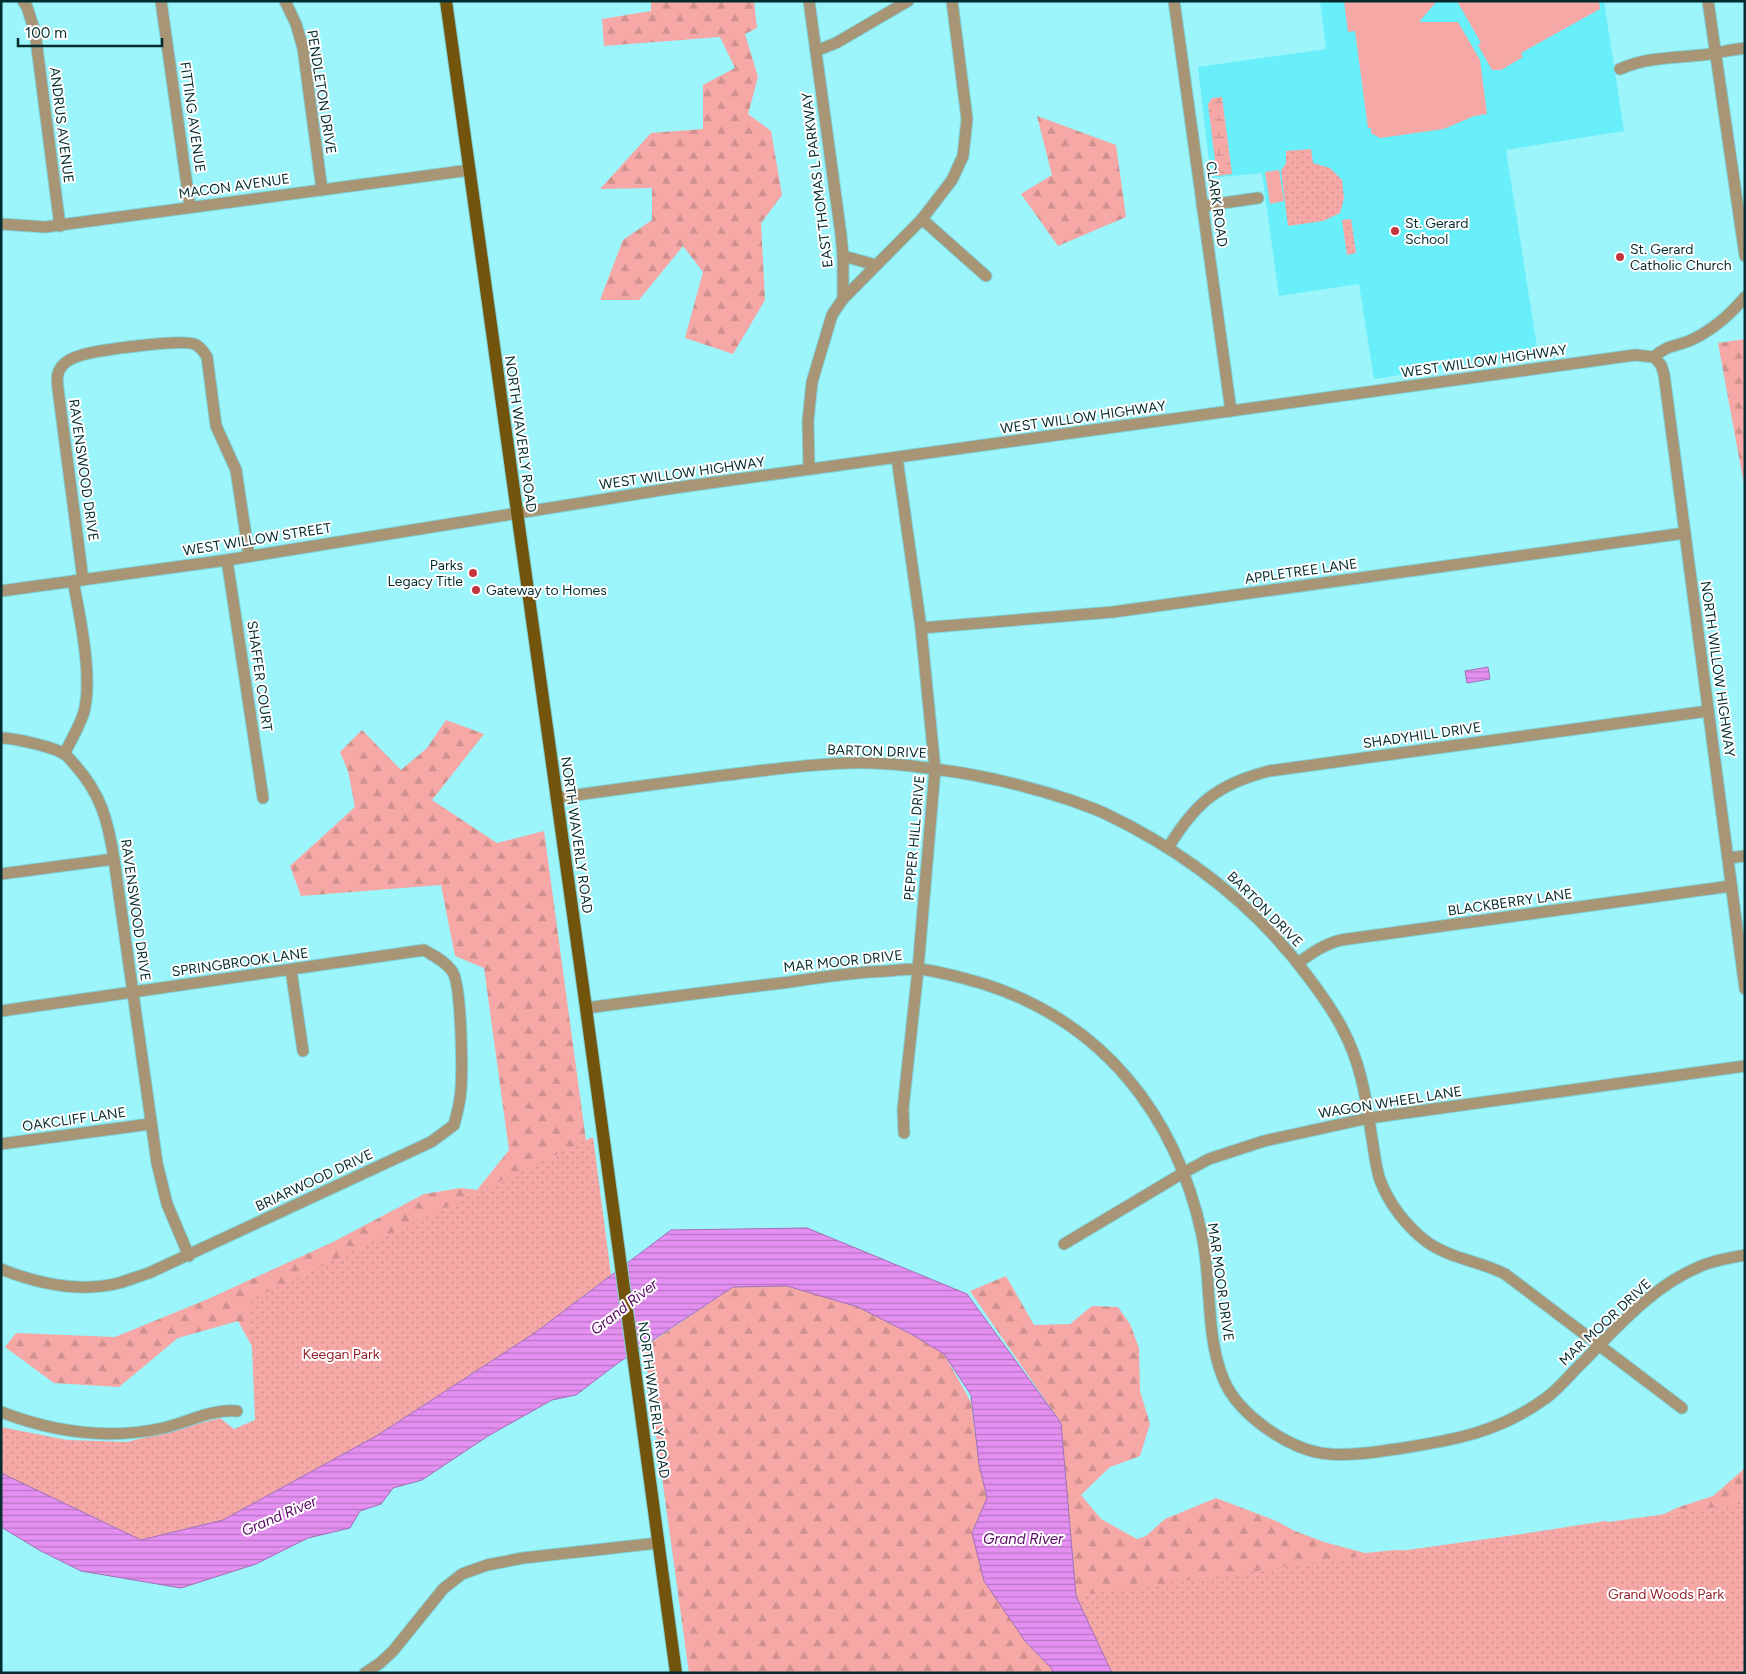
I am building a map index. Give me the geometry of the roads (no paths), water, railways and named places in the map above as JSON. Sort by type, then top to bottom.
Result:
[{"type":"main road","name":"NORTH WAVERLY ROAD","points":[[446,1],[676,1673]]},
{"type":"street","name":"ANDRUS AVENUE","points":[[23,1],[27,7],[35,32],[60,226]]},
{"type":"street","name":"FITTING AVENUE","points":[[161,1],[190,207]]},
{"type":"street","name":"PENDLETON DRIVE","points":[[285,1],[296,24],[303,48],[322,190]]},
{"type":"street","name":"EAST THOMAS L PARKWAY","points":[[809,1],[843,256],[843,299]]},
{"type":"street","points":[[816,51],[836,43],[908,1]]},
{"type":"street","points":[[809,469],[808,421],[812,382],[832,315],[843,299],[922,220],[952,180],[963,156],[966,140],[967,110],[952,1]]},
{"type":"street","name":"CLARK ROAD","points":[[1174,1],[1231,410]]},
{"type":"street","points":[[1708,1],[1745,256]]},
{"type":"street","points":[[1620,68],[1636,62],[1745,48]]},
{"type":"street","name":"MACON AVENUE","points":[[1,224],[45,227],[60,226],[470,170]]},
{"type":"street","points":[[1202,206],[1258,198]]},
{"type":"street","points":[[922,220],[986,276]]},
{"type":"street","points":[[843,256],[876,265]]},
{"type":"street","points":[[1654,357],[1663,349],[1688,341],[1712,329],[1745,297]]},
{"type":"street","name":"RAVENSWOOD DRIVE","points":[[189,1256],[167,1204],[157,1163],[110,830],[98,798],[82,773],[64,754],[83,714],[87,692],[87,670],[58,389],[57,374],[62,366],[70,359],[84,354],[171,342],[195,344],[207,358],[216,426],[236,470],[249,556]]},
{"type":"street","name":"WEST WILLOW HIGHWAY","points":[[517,514],[809,469],[1231,410],[1635,355],[1654,357]]},
{"type":"street","name":"NORTH WILLOW HIGHWAY","points":[[1654,357],[1661,365],[1664,374],[1745,988]]},
{"type":"street","name":"PEPPER HILL DRIVE","points":[[897,458],[921,628],[935,769],[904,1109],[904,1133]]},
{"type":"street","name":"WEST WILLOW STREET","points":[[1,591],[227,560],[517,514]]},
{"type":"street","name":"APPLETREE LANE","points":[[921,628],[1113,612],[1685,533]]},
{"type":"street","name":"SHAFFER COURT","points":[[227,560],[263,798]]},
{"type":"street","name":"SHADYHILL DRIVE","points":[[1168,848],[1180,827],[1195,809],[1211,796],[1230,784],[1262,773],[1708,711]]},
{"type":"street","points":[[1,738],[10,738],[36,744],[64,754]]},
{"type":"street","name":"BARTON DRIVE","points":[[556,798],[820,764],[899,764],[976,774],[1037,789],[1102,812],[1168,848],[1211,878],[1272,933],[1298,963],[1331,1008],[1352,1047],[1364,1088],[1380,1180],[1389,1200],[1416,1233],[1448,1253],[1491,1267],[1505,1274],[1682,1408]]},
{"type":"street","points":[[1728,858],[1745,856]]},
{"type":"street","points":[[1,874],[114,859]]},
{"type":"street","name":"BLACKBERRY LANE","points":[[1298,963],[1319,948],[1341,940],[1731,886]]},
{"type":"street","name":"SPRINGBROOK LANE","points":[[1,1011],[424,950]]},
{"type":"street","name":"BRIARWOOD DRIVE","points":[[1,1269],[20,1277],[58,1286],[88,1287],[118,1283],[149,1273],[189,1256],[431,1142],[454,1125],[460,1098],[462,1074],[458,990],[453,972],[442,961],[424,950]]},
{"type":"street","name":"MAR MOOR DRIVE","points":[[586,1008],[863,972],[918,969],[973,981],[1006,991],[1053,1014],[1086,1038],[1119,1068],[1134,1086],[1164,1131],[1183,1173],[1202,1234],[1208,1273],[1214,1346],[1222,1378],[1238,1403],[1271,1431],[1302,1449],[1324,1454],[1356,1454],[1452,1440],[1488,1430],[1520,1415],[1549,1396],[1599,1345],[1665,1286],[1699,1266],[1713,1261],[1745,1255]]},
{"type":"street","points":[[291,970],[303,1051]]},
{"type":"street","name":"WAGON WHEEL LANE","points":[[1064,1244],[1183,1173],[1209,1160],[1264,1141],[1369,1118],[1745,1066]]},
{"type":"street","name":"OAKCLIFF LANE","points":[[1,1144],[150,1124]]},
{"type":"street","points":[[1,1412],[30,1423],[95,1434],[148,1431],[166,1428],[214,1411],[238,1411]]},
{"type":"street","points":[[364,1673],[380,1663],[392,1652],[443,1589],[462,1574],[523,1558],[658,1543]]},
{"type":"water","points":[[1488,667],[1490,679],[1467,683],[1465,671]]},
{"type":"water","name":"Grand River","points":[[807,1228],[967,1294],[1061,1423],[1076,1596],[1112,1673],[1053,1673],[1052,1669],[1025,1641],[984,1581],[972,1533],[987,1498],[979,1464],[971,1395],[944,1354],[911,1334],[858,1307],[787,1286],[733,1287],[618,1363],[576,1395],[552,1400],[488,1436],[422,1480],[393,1488],[381,1504],[360,1511],[350,1528],[308,1538],[256,1564],[181,1588],[81,1571],[39,1550],[1,1527],[1,1473],[141,1540],[223,1520],[378,1435],[536,1332],[671,1230]]},
{"type":"place","name":"St. Gerard School","points":[[1395,231]]},
{"type":"place","name":"St. Gerard Catholic Church","points":[[1620,257]]},
{"type":"place","name":"Parks Legacy Title","points":[[473,573]]},
{"type":"place","name":"Gateway to Homes","points":[[476,590]]},
{"type":"park label","name":"Keegan Park","points":[[341,1354]]},
{"type":"park label","name":"Grand Woods Park","points":[[1666,1594]]}]
